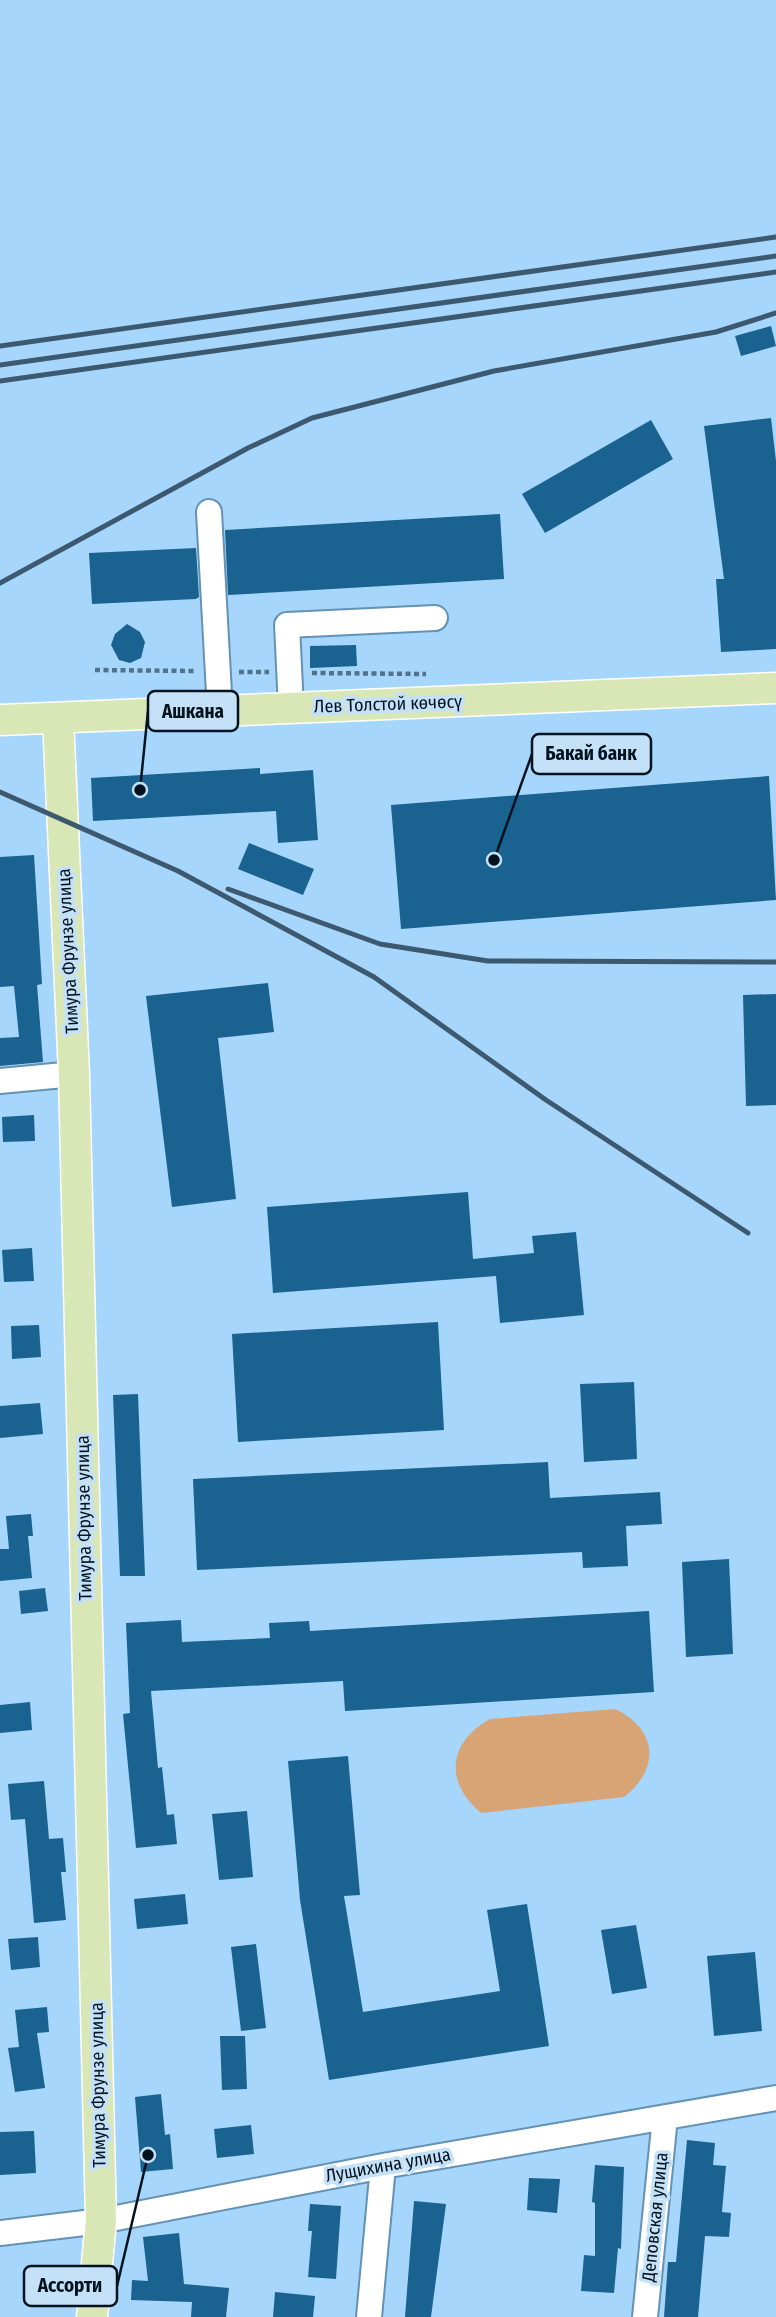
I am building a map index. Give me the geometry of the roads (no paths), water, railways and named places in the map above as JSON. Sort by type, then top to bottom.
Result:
[{"type":"main road","name":"Лев Толстой көчөсү","points":[[0,720],[776,688]]},
{"type":"main road","name":"Тимура Фрунзе улица","points":[[58,718],[74,1074],[101,2221],[92,2317]]},
{"type":"street","points":[[209,512],[219,711]]},
{"type":"street","points":[[291,708],[287,625],[435,618]]},
{"type":"street","points":[[0,1081],[74,1074]]},
{"type":"street","name":"Лущихина улица","points":[[0,2234],[101,2221],[383,2165],[776,2098]]},
{"type":"street","name":"Деповская улица","points":[[645,2317],[666,2117]]},
{"type":"street","points":[[369,2317],[383,2165]]},
{"type":"railway","points":[[0,346],[776,237]]},
{"type":"railway","points":[[0,365],[776,256]]},
{"type":"railway","points":[[0,381],[776,272]]},
{"type":"railway","points":[[0,583],[248,448],[312,418],[494,371],[716,332],[776,313]]},
{"type":"railway","points":[[0,792],[178,871],[374,977],[546,1100],[748,1233]]},
{"type":"railway","points":[[228,889],[380,944],[488,961],[776,962]]},
{"type":"place","name":"Ашкана","points":[[140,790]]},
{"type":"place","name":"Бакай банк","points":[[494,860]]},
{"type":"place","name":"Ассорти","points":[[148,2155]]}]
